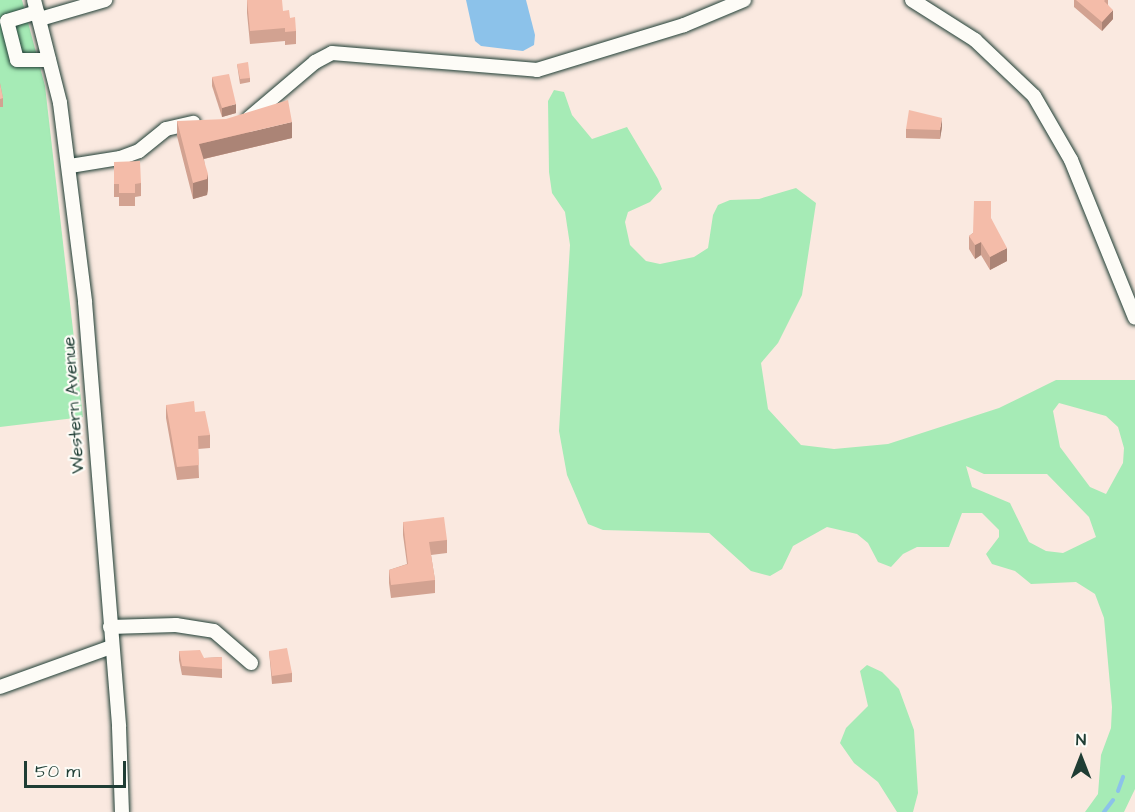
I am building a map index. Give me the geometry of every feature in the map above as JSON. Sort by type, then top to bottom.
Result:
[{"type":"street","points":[[49,60],[17,60],[7,21],[37,10],[105,0]]},
{"type":"street","points":[[231,124],[249,118],[315,62],[332,53],[537,70],[684,24],[744,0]]},
{"type":"street","points":[[912,0],[975,40],[1034,96],[1071,160],[1135,318]]},
{"type":"street","name":"Western Avenue","points":[[37,10],[70,166],[85,302],[122,812]]},
{"type":"street","points":[[70,166],[130,154],[178,124],[206,125]]},
{"type":"street","points":[[110,627],[165,625],[214,631],[251,663]]},
{"type":"street","points":[[0,687],[111,647]]},
{"type":"green space","points":[[0,0],[22,0],[45,86],[83,417],[0,427]]},
{"type":"green space","points":[[554,90],[564,92],[572,115],[592,139],[627,127],[662,189],[650,202],[628,212],[625,222],[630,245],[646,261],[660,264],[694,257],[708,248],[713,215],[718,205],[730,200],[759,199],[796,188],[816,203],[802,295],[778,343],[761,363],[768,409],[801,445],[834,449],[888,444],[999,408],[1056,380],[1135,380],[1135,789],[1124,812],[1085,812],[1098,794],[1101,755],[1111,728],[1112,707],[1104,618],[1095,594],[1076,582],[1031,584],[1015,571],[992,564],[986,554],[999,537],[999,530],[982,513],[962,513],[949,547],[917,547],[903,554],[891,567],[878,562],[868,543],[857,534],[827,527],[793,546],[782,569],[770,576],[751,571],[709,533],[603,530],[588,524],[567,475],[559,431],[570,245],[565,212],[552,193],[549,172],[548,101]],"holes":[[[1059,403],[1106,416],[1118,427],[1124,448],[1123,463],[1106,494],[1090,487],[1060,447],[1053,411]],[[966,466],[984,474],[1047,474],[1089,517],[1096,537],[1063,553],[1046,551],[1029,542],[1010,503],[972,487]]]},
{"type":"green space","points":[[867,665],[882,672],[899,689],[914,730],[918,793],[913,812],[897,812],[878,782],[854,763],[840,743],[846,728],[868,706],[860,671]]},
{"type":"water","points":[[466,0],[526,0],[535,35],[534,45],[523,51],[481,46],[475,41]]},
{"type":"building","points":[[247,0],[282,0],[283,11],[289,10],[290,18],[295,17],[296,31],[285,32],[285,28],[250,31]]},
{"type":"building","points":[[1076,0],[1105,0],[1113,10],[1102,22]]},
{"type":"building","points":[[248,62],[250,78],[240,79],[237,64]]},
{"type":"building","points":[[229,74],[236,104],[222,108],[212,77]]},
{"type":"building","points":[[288,100],[292,122],[199,144],[208,174],[207,179],[193,183],[177,121],[226,119]]},
{"type":"building","points":[[909,110],[942,118],[940,130],[906,129]]},
{"type":"building","points":[[140,161],[141,183],[135,184],[135,193],[119,193],[119,184],[114,184],[114,162]]},
{"type":"building","points":[[974,201],[991,201],[991,218],[1007,248],[990,257],[981,242],[975,245],[969,236],[973,233]]},
{"type":"building","points":[[194,401],[195,412],[205,411],[210,435],[198,436],[199,465],[177,467],[166,405]]},
{"type":"building","points":[[444,517],[447,540],[429,542],[435,580],[391,585],[389,570],[408,564],[403,522]]},
{"type":"building","points":[[287,648],[292,673],[272,676],[269,651]]},
{"type":"building","points":[[200,650],[204,658],[222,657],[222,669],[182,666],[179,651]]},
{"type":"waterway","points":[[1118,791],[1123,777]]},
{"type":"waterway","points":[[1104,812],[1113,800]]}]
